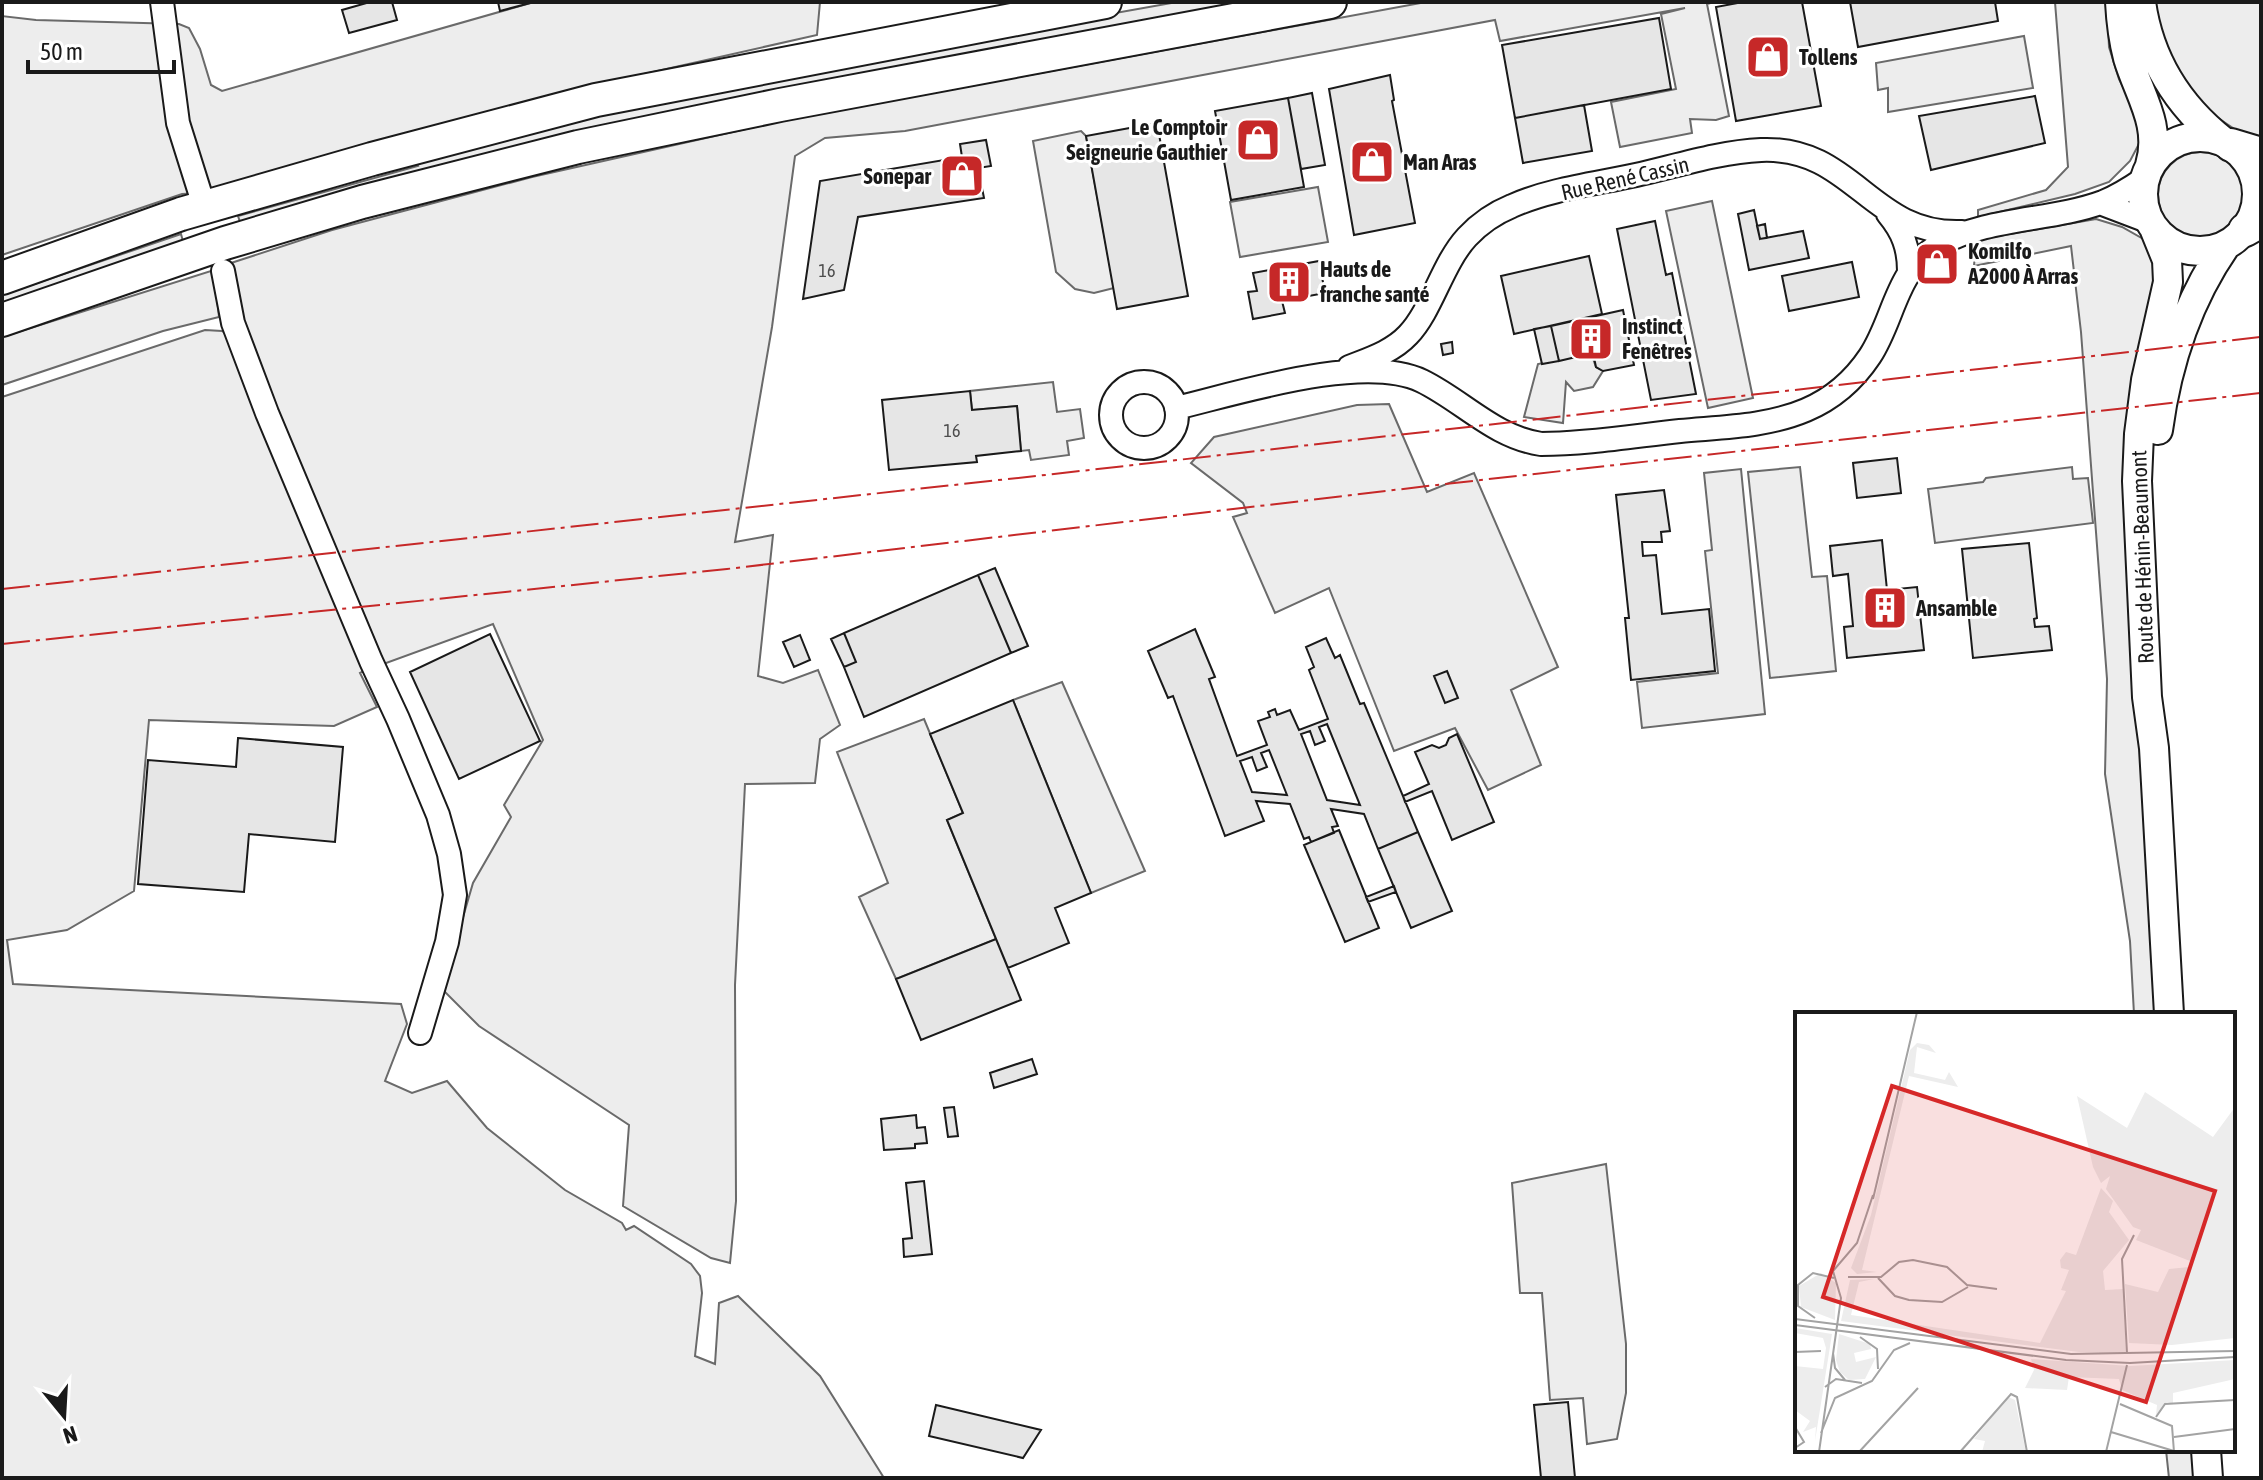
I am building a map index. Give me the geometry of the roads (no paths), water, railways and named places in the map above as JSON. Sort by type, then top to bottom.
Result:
[{"type":"highway","points":[[2,278],[181,214],[372,159],[596,100],[1105,2]]},
{"type":"highway","points":[[2,320],[225,243],[362,202],[578,147],[780,105],[1330,2]]},
{"type":"main road","points":[[2120,2],[2128,57],[2153,127],[2154,147],[2143,197],[2152,225],[2168,242],[2187,250],[2207,251],[2244,232],[2255,212],[2257,185],[2239,147],[2191,111],[2163,73],[2147,34],[2141,2]]},
{"type":"main road","points":[[2148,172],[2164,149],[2183,139],[2204,137],[2239,147]]},
{"type":"main road","name":"Route de Hénin-Beaumont","points":[[2152,225],[2167,260],[2168,282],[2143,403],[2137,481],[2146,682],[2154,748],[2169,1012]]},
{"type":"main road","name":"Route de Hénin-Beaumont","points":[[2154,748],[2158,693],[2155,480],[2161,408],[2184,321],[2202,281],[2244,232]]},
{"type":"main road","points":[[2206,1452],[2208,1478]]},
{"type":"street","points":[[163,13],[178,123],[200,193]]},
{"type":"street","name":"Rue René Cassin","points":[[1335,372],[1385,351],[1411,332],[1465,239],[1500,211],[1540,197],[1712,158],[1778,150],[1810,157],[1839,171],[1885,211],[1925,229],[1968,232]]},
{"type":"street","points":[[1176,408],[1335,372],[1392,373],[1425,382],[1506,433],[1541,444],[1770,422],[1820,403],[1853,378],[1876,348],[1896,295],[1909,271],[1937,245],[1968,232],[2100,203],[2122,193],[2148,172]]},
{"type":"street","points":[[2100,203],[2152,225]]},
{"type":"street","points":[[1885,211],[1905,240],[1909,271]]},
{"type":"street","points":[[223,271],[233,323],[267,413],[438,815],[449,854],[455,895],[447,942],[420,1033]]},
{"type":"street","points":[[1411,332],[1408,342],[1410,357],[1425,382]]},
{"type":"place","name":"Tollens","points":[[1768,57]]},
{"type":"place","name":"Le Comptoir Seigneurie Gauthier","points":[[1258,140]]},
{"type":"place","name":"Man Aras","points":[[1372,162]]},
{"type":"place","name":"Sonepar","points":[[962,176]]},
{"type":"place","name":"Komilfo A2000 À Arras","points":[[1937,264]]},
{"type":"place","name":"Hauts de franche santé","points":[[1289,282]]},
{"type":"place","name":"Instinct Fenêtres","points":[[1591,339]]},
{"type":"place","name":"Ansamble","points":[[1885,608]]}]
